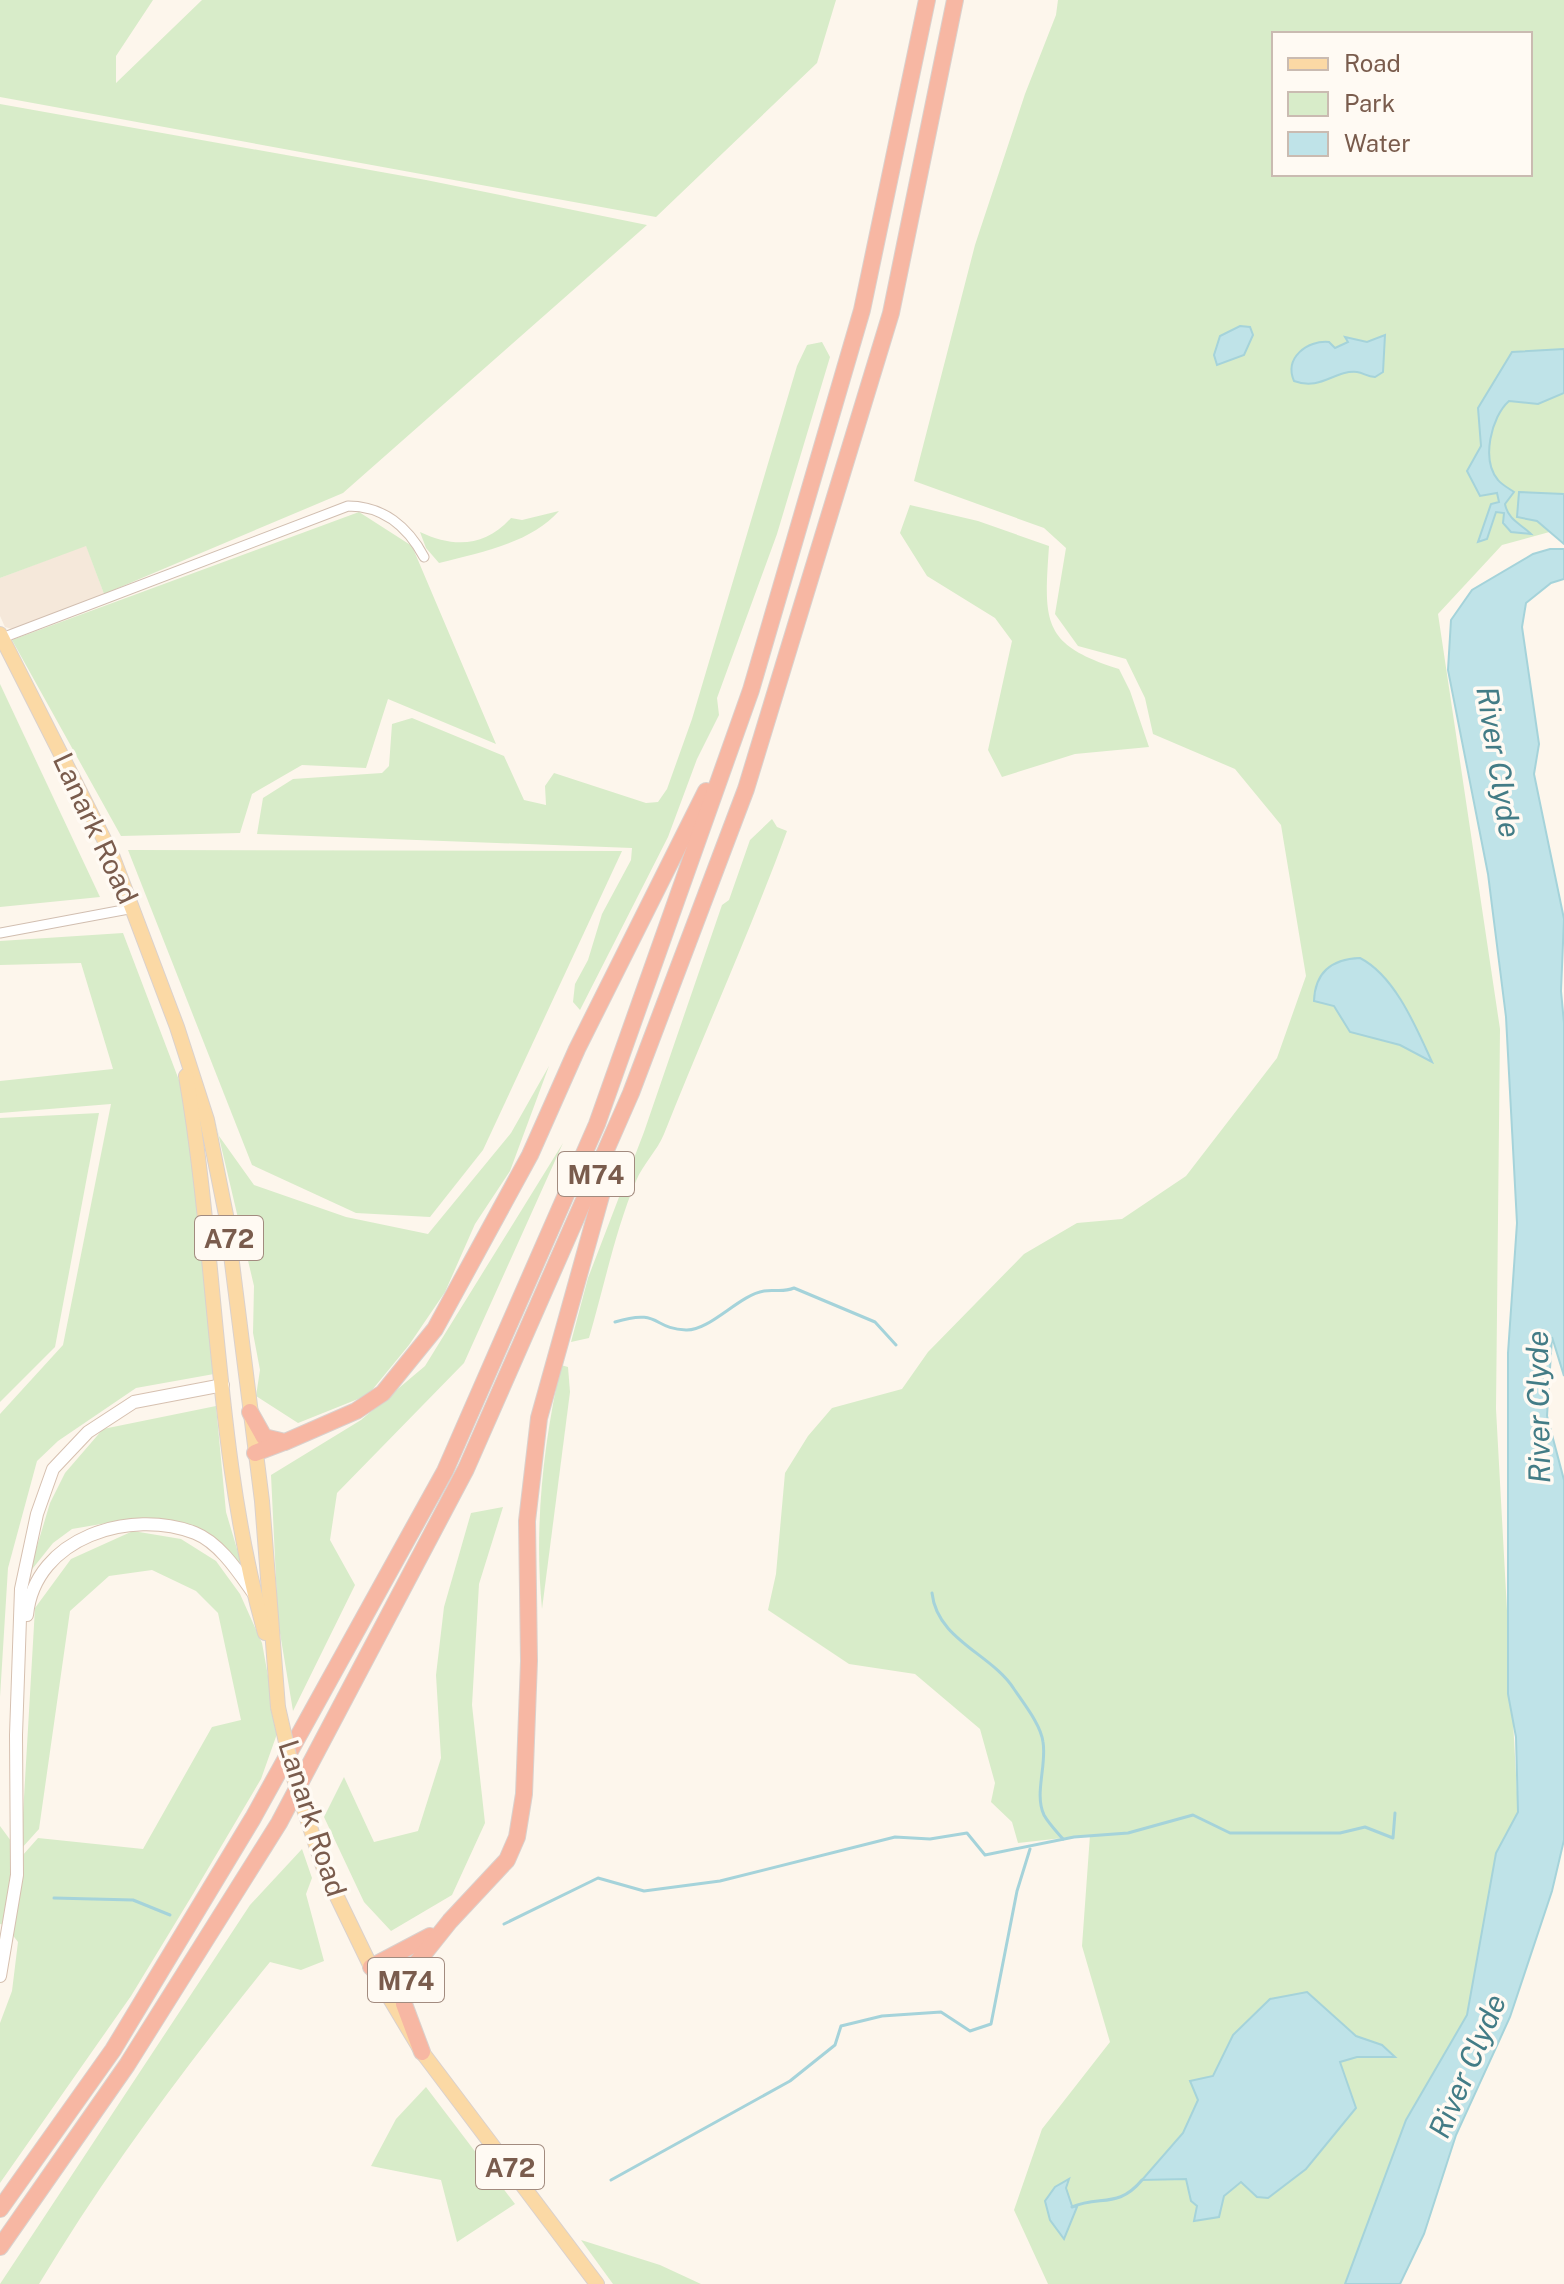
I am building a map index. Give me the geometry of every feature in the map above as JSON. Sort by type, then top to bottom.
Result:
[{"type":"highway","name":"M74","points":[[0,2209],[113,2050],[163,1968],[253,1818],[445,1471],[597,1124],[738,728],[862,310],[927,0]]},
{"type":"highway","name":"M74","points":[[0,2247],[127,2065],[279,1823],[466,1469],[631,1093],[746,789],[891,313],[955,0]]},
{"type":"highway","name":"M74","points":[[255,1453],[342,1419],[383,1393],[435,1329],[530,1155],[577,1049],[738,728]]},
{"type":"highway","name":"M74","points":[[422,2052],[409,2022],[403,1990],[416,1961],[507,1860],[517,1837],[524,1794],[529,1661],[527,1521],[539,1418],[631,1093]]},
{"type":"highway","points":[[249,1403],[264,1437],[285,1442]]},
{"type":"highway","name":"M74","points":[[371,1967],[417,1945],[450,1921]]},
{"type":"main road","name":"Lanark Road","points":[[1,636],[102,834],[135,908],[207,1120],[226,1215],[249,1403],[278,1707],[295,1782],[325,1872],[371,1967],[422,2052],[597,2284]]},
{"type":"main road","name":"Lanark Road","points":[[177,1027],[193,1117],[223,1385],[254,1594],[272,1657]]},
{"type":"main road","points":[[223,1385],[249,1403]]},
{"type":"main road","name":"A72","points":[[251,1572],[242,1464],[255,1453]]},
{"type":"street","points":[[1,636],[348,506],[367,506],[398,522],[424,557]]},
{"type":"street","points":[[0,933],[135,908]]},
{"type":"street","points":[[0,1976],[17,1875],[16,1735],[21,1589],[37,1514],[53,1469],[88,1432],[134,1402],[223,1385]]},
{"type":"street","points":[[16,1735],[29,1602],[50,1563],[69,1546],[115,1525],[160,1523],[198,1534],[229,1559],[254,1594]]},
{"type":"shaded area","points":[[86,545],[104,594],[12,629],[5,627],[0,616],[0,578]]},
{"type":"green space","points":[[0,0],[153,0],[116,56],[116,83],[202,0],[836,0],[817,63],[656,217],[0,97]]},
{"type":"green space","points":[[1058,0],[1564,0],[1564,528],[1502,545],[1438,614],[1500,1029],[1496,1409],[1518,1812],[1467,2015],[1403,2131],[1347,2284],[1048,2284],[1014,2210],[1042,2129],[1110,2042],[1082,1946],[1090,1835],[1018,1843],[1012,1822],[991,1802],[995,1783],[980,1729],[915,1674],[849,1664],[768,1610],[776,1574],[785,1473],[808,1436],[832,1408],[902,1389],[928,1352],[1024,1254],[1077,1223],[1122,1219],[1186,1176],[1277,1058],[1306,976],[1281,825],[1235,769],[1153,734],[1145,698],[1126,659],[1078,646],[1055,614],[1066,548],[1044,528],[914,481],[975,245],[1025,94],[1056,15]]},
{"type":"green space","points":[[0,104],[426,180],[647,225],[343,493],[104,594],[86,546],[0,578]]},
{"type":"green space","points":[[822,342],[830,357],[777,534],[717,698],[719,715],[697,759],[668,837],[580,1010],[573,1002],[575,984],[588,960],[602,914],[631,860],[632,848],[257,834],[263,798],[293,779],[382,773],[389,766],[392,724],[412,718],[504,756],[524,800],[546,805],[545,786],[554,773],[646,803],[658,802],[667,789],[692,719],[797,366],[807,345]]},
{"type":"green space","points":[[910,505],[978,521],[1049,546],[1047,593],[1053,627],[1074,650],[1119,669],[1149,747],[1075,754],[1002,777],[988,750],[1012,641],[995,618],[927,576],[900,533]]},
{"type":"green space","points":[[559,511],[519,539],[439,563],[426,548],[420,532],[445,541],[468,542],[491,535],[511,518],[522,520]]},
{"type":"green space","points":[[359,512],[412,546],[496,744],[388,699],[366,768],[302,765],[252,794],[240,833],[121,836],[12,640]]},
{"type":"green space","points":[[0,684],[100,897],[0,907]]},
{"type":"green space","points":[[772,819],[777,827],[787,831],[664,1134],[636,1181],[616,1239],[589,1338],[571,1342],[588,1278],[644,1132],[722,905],[729,900],[750,840]]},
{"type":"green space","points":[[128,850],[622,851],[483,1150],[430,1217],[356,1213],[252,1165]]},
{"type":"green space","points":[[123,933],[193,1117],[214,1374],[136,1388],[58,1441],[37,1461],[8,1568],[0,1697],[0,1414],[63,1345],[111,1104],[0,1113],[0,1081],[113,1069],[81,963],[0,965],[0,941]]},
{"type":"green space","points":[[549,1066],[510,1171],[475,1224],[445,1292],[409,1345],[368,1395],[298,1423],[256,1396],[260,1370],[253,1333],[254,1286],[214,1116],[219,1136],[254,1185],[346,1217],[428,1234],[511,1133]]},
{"type":"green space","points":[[99,1113],[55,1347],[0,1402],[0,1118]]},
{"type":"green space","points":[[563,1143],[464,1363],[337,1493],[330,1540],[355,1585],[293,1711],[278,1621],[271,1475],[361,1420],[425,1366]]},
{"type":"green space","points":[[561,1365],[568,1367],[570,1392],[542,1609],[539,1548],[542,1486],[549,1425]]},
{"type":"green space","points":[[216,1406],[226,1512],[245,1576],[203,1532],[136,1518],[72,1529],[53,1543],[29,1573],[50,1503],[65,1473],[103,1429]]},
{"type":"green space","points":[[503,1507],[479,1584],[472,1705],[485,1823],[452,1895],[391,1931],[364,1902],[324,1817],[344,1777],[374,1842],[418,1831],[441,1758],[436,1675],[444,1607],[471,1513]]},
{"type":"green space","points":[[133,1531],[181,1539],[216,1561],[240,1594],[262,1643],[278,1731],[261,1779],[131,1996],[0,2183],[0,2023],[12,1991],[18,1942],[5,1925],[0,1924],[0,1826],[22,1856],[38,1838],[143,1849],[212,1727],[241,1720],[218,1613],[196,1591],[152,1570],[109,1576],[70,1611],[39,1829],[21,1849],[35,1608],[71,1559]]},
{"type":"green space","points":[[302,1849],[312,1878],[306,1894],[324,1961],[301,1970],[270,1962],[149,2119],[92,2200],[39,2284],[0,2284],[250,1905]]},
{"type":"green space","points":[[426,2087],[515,2204],[457,2242],[441,2180],[371,2166],[396,2119]]},
{"type":"green space","points":[[581,2240],[660,2265],[701,2284],[613,2284]]},
{"type":"water","points":[[1240,326],[1250,327],[1253,335],[1244,355],[1217,365],[1214,355],[1220,336]]},
{"type":"water","points":[[1385,335],[1383,372],[1375,377],[1349,372],[1312,384],[1294,381],[1292,365],[1306,347],[1329,342],[1335,348],[1348,342],[1345,337],[1367,342]]},
{"type":"water","points":[[1564,349],[1564,393],[1538,404],[1509,401],[1497,417],[1490,439],[1493,472],[1500,482],[1514,492],[1505,504],[1507,509],[1512,518],[1531,534],[1511,532],[1503,523],[1504,513],[1496,512],[1487,539],[1478,542],[1491,504],[1499,502],[1497,493],[1480,496],[1467,471],[1481,446],[1478,408],[1512,352]]},
{"type":"water","points":[[1519,492],[1564,494],[1564,544],[1537,521],[1517,517]]},
{"type":"water","name":"River Clyde","points":[[1564,549],[1564,579],[1551,583],[1526,603],[1522,627],[1539,744],[1534,774],[1564,919],[1561,991],[1564,1023],[1564,1376],[1552,1337],[1547,1416],[1564,1480],[1564,1840],[1552,1891],[1510,2017],[1456,2135],[1424,2234],[1400,2284],[1345,2284],[1406,2120],[1467,2015],[1496,1853],[1518,1812],[1516,1737],[1508,1694],[1508,1353],[1517,1223],[1506,1017],[1488,874],[1448,670],[1451,620],[1472,590],[1533,554]]},
{"type":"water","points":[[1360,958],[1384,977],[1394,990],[1432,1062],[1400,1045],[1350,1032],[1334,1006],[1314,1001],[1318,982],[1327,969],[1341,961]]},
{"type":"water","points":[[1307,1992],[1356,2036],[1382,2045],[1395,2057],[1357,2057],[1340,2062],[1356,2108],[1306,2169],[1268,2198],[1257,2197],[1241,2182],[1224,2196],[1219,2217],[1194,2221],[1197,2206],[1191,2201],[1186,2179],[1142,2180],[1183,2133],[1198,2100],[1190,2081],[1213,2076],[1233,2035],[1270,1999]]},
{"type":"water","points":[[1069,2179],[1066,2188],[1072,2206],[1077,2207],[1064,2239],[1050,2220],[1045,2201],[1055,2187]]},
{"type":"waterway","points":[[615,1322],[641,1317],[675,1329],[695,1329],[754,1294],[794,1288],[875,1322],[896,1345]]},
{"type":"waterway","points":[[932,1593],[944,1623],[1004,1677],[1036,1722],[1044,1751],[1041,1807],[1063,1839]]},
{"type":"waterway","points":[[504,1924],[598,1878],[644,1891],[720,1881],[895,1837],[930,1839],[967,1833],[985,1855],[1074,1837],[1128,1833],[1193,1815],[1230,1833],[1340,1833],[1365,1827],[1393,1838],[1395,1813]]},
{"type":"waterway","points":[[611,2180],[790,2081],[835,2045],[841,2026],[882,2016],[941,2012],[970,2031],[991,2024],[1017,1891],[1030,1849]]},
{"type":"waterway","points":[[54,1898],[133,1900],[170,1915]]},
{"type":"waterway","points":[[1072,2207],[1125,2195],[1142,2180]]}]
